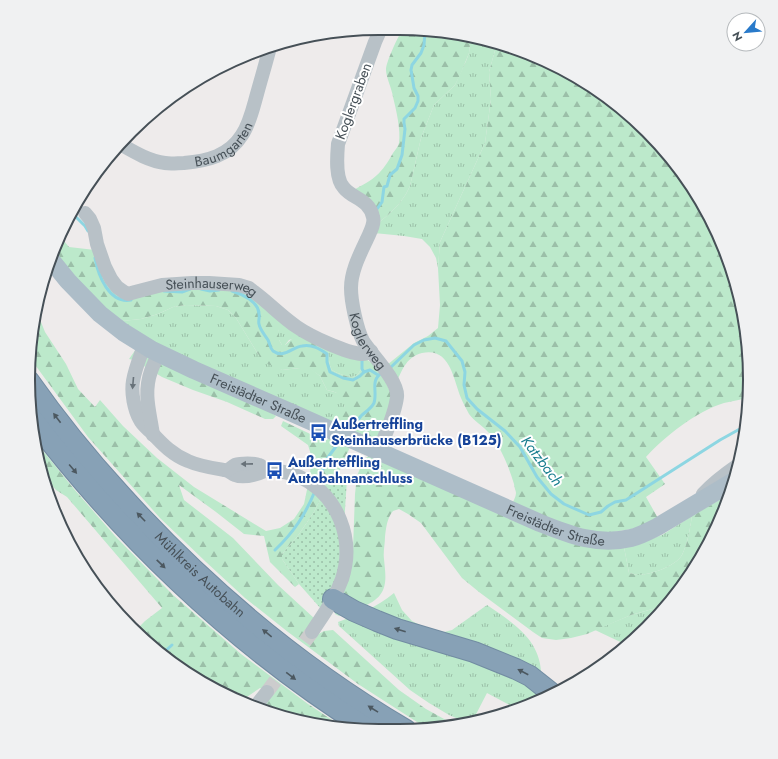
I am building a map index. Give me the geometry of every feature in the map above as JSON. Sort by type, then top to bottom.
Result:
[{"type":"highway","name":"Mühlkreis Autobahn","points":[[35,389],[70,435],[109,482],[139,515],[218,592],[267,633],[315,670],[397,724]]},
{"type":"highway","name":"Mühlkreis Autobahn","points":[[38,426],[67,463],[107,508],[143,547],[190,592],[233,630],[272,661],[359,723]]},
{"type":"highway","points":[[333,599],[354,611],[397,629],[474,652],[516,669],[530,676],[547,690]]},
{"type":"main road","name":"Freistädter Straße","points":[[55,265],[68,281],[100,314],[123,332],[152,350],[194,370],[566,534],[597,540],[619,540],[631,538],[644,534],[657,527],[726,486]]},
{"type":"street","name":"Koglergraben","points":[[372,228],[374,219],[372,210],[366,203],[345,189],[341,184],[337,156],[338,144],[378,35]]},
{"type":"street","name":"Baumgarten","points":[[125,147],[136,153],[165,163],[194,162],[209,159],[227,150],[242,135],[248,122],[268,53]]},
{"type":"street","name":"Steinhauserweg","points":[[85,213],[90,219],[94,228],[101,257],[108,273],[117,287],[124,292],[128,294],[162,285],[178,283],[240,285],[249,288],[298,328],[329,343],[363,353]]},
{"type":"street","name":"Koglerweg","points":[[372,228],[355,266],[352,275],[351,288],[352,302],[360,335],[364,342],[363,353],[385,371],[396,388],[398,396],[379,451]]},
{"type":"street","points":[[152,350],[134,375],[134,404],[139,419],[166,448],[175,455],[188,461],[211,468],[228,470],[235,465],[258,464],[267,470],[282,471],[294,474],[316,487],[327,497],[337,512],[341,520],[345,536],[346,554],[344,571],[333,599],[312,632]]},
{"type":"street","name":"Freistädter Straße","points":[[690,508],[709,488],[731,470]]},
{"type":"street","points":[[259,702],[267,692]]},
{"type":"green space","points":[[399,35],[443,38],[470,43],[469,53],[455,85],[434,105],[421,138],[410,186],[406,194],[399,204],[377,224],[353,190],[367,183],[381,171],[399,143],[398,120],[386,73],[386,66]]},
{"type":"green space","points":[[470,43],[495,49],[489,72],[491,99],[485,143],[440,242],[438,268],[436,258],[430,247],[422,239],[374,233],[377,224],[399,204],[406,194],[410,186],[421,138],[434,105],[455,85],[469,53]]},
{"type":"green space","points":[[495,49],[509,53],[530,61],[571,81],[590,93],[626,120],[658,152],[685,188],[707,227],[725,269],[740,335],[743,380],[742,399],[724,403],[692,418],[671,433],[646,457],[665,484],[646,497],[659,520],[643,527],[596,535],[512,505],[516,492],[504,457],[489,433],[469,414],[461,398],[453,373],[445,359],[431,352],[417,355],[409,360],[397,381],[387,365],[414,343],[428,336],[438,328],[440,305],[438,268],[440,242],[485,143],[491,99],[489,72]]},
{"type":"green space","points":[[64,241],[69,247],[95,250],[111,285],[150,290],[240,288],[270,308],[277,320],[279,340],[282,345],[285,345],[294,337],[300,335],[327,345],[332,370],[339,374],[348,377],[355,376],[360,372],[363,360],[366,359],[373,364],[384,378],[392,396],[382,433],[375,442],[337,427],[337,420],[345,406],[341,396],[327,390],[320,376],[310,369],[300,368],[282,370],[265,363],[236,318],[228,310],[216,306],[186,305],[173,307],[158,314],[141,319],[122,321],[115,319],[57,259]]},
{"type":"green space","points":[[186,305],[216,306],[228,310],[236,318],[258,354],[282,370],[310,368],[320,376],[327,390],[340,394],[345,401],[343,414],[337,427],[161,348],[122,321],[141,319],[158,314],[173,307]]},
{"type":"green space","points":[[270,308],[305,335],[289,340],[285,345],[282,345],[279,340],[279,332]]},
{"type":"green space","points":[[41,320],[45,332],[66,364],[78,389],[95,407],[100,400],[123,426],[157,458],[194,487],[266,531],[280,528],[294,519],[304,504],[309,480],[312,458],[308,445],[281,426],[283,421],[325,441],[329,438],[350,447],[337,477],[332,476],[314,512],[297,537],[282,554],[282,559],[299,584],[295,587],[270,562],[264,536],[244,534],[179,485],[184,500],[233,538],[278,585],[315,619],[315,636],[324,631],[333,630],[399,690],[426,709],[447,720],[421,723],[417,722],[358,684],[288,632],[245,598],[160,518],[88,437],[36,366]]},
{"type":"green space","points":[[327,345],[363,360],[360,372],[355,376],[348,377],[332,370]]},
{"type":"green space","points":[[136,349],[265,409],[276,416],[273,419],[265,419],[227,402],[162,377],[134,360],[129,359]]},
{"type":"green space","points":[[43,451],[115,536],[173,595],[241,654],[333,721],[290,712],[265,704],[271,695],[260,688],[246,697],[207,678],[188,666],[152,639],[140,626],[162,608],[67,497],[56,490],[52,485]]},
{"type":"green space","points":[[369,456],[624,547],[629,573],[637,575],[643,575],[662,569],[679,559],[686,546],[692,516],[722,498],[697,552],[685,571],[658,607],[631,615],[587,634],[556,640],[542,638],[462,578],[421,523],[399,509],[393,511],[386,527],[384,554],[385,578],[383,591],[373,602],[339,616],[335,614],[335,608],[353,549],[357,476],[364,459]]},
{"type":"green space","points":[[332,476],[347,479],[343,540],[337,579],[322,610],[299,584],[282,559],[282,554],[297,537],[314,512]]},
{"type":"green space","points":[[692,516],[686,546],[679,559],[669,566],[643,575],[629,573],[624,547],[662,535]]},
{"type":"green space","points":[[394,593],[402,610],[412,621],[426,628],[444,632],[452,630],[487,605],[524,633],[532,644],[541,667],[540,693],[510,705],[487,693],[476,715],[457,719],[449,715],[410,690],[339,626],[338,622],[367,610]]},
{"type":"green space","points":[[657,608],[622,642],[595,630],[631,615]]},
{"type":"waterway","points":[[377,209],[382,202],[384,187],[387,186],[390,175],[397,169],[402,155],[405,129],[404,119],[415,108],[418,101],[411,70],[412,65],[421,53],[424,45],[425,36]]},
{"type":"waterway","points":[[76,217],[88,231]]},
{"type":"waterway","points":[[95,258],[102,280],[111,293],[117,298],[131,300]]},
{"type":"waterway","points":[[164,291],[182,292],[190,289]]},
{"type":"waterway","points":[[201,289],[210,291],[219,290]]},
{"type":"waterway","points":[[232,291],[245,296],[256,306],[261,330],[273,351],[281,354],[298,347],[312,346],[327,354],[327,362],[330,372],[343,378],[353,380],[364,372],[370,370],[378,375]]},
{"type":"waterway","name":"Katzbach","points":[[390,368],[414,345],[424,340],[435,338],[446,341],[462,361],[465,372],[464,385],[467,398],[477,409],[505,431],[520,447],[537,477],[551,494],[564,504],[589,515],[601,512],[615,502],[626,500],[720,440],[739,430]]},
{"type":"waterway","points":[[362,358],[362,369],[364,372]]},
{"type":"waterway","name":"Katzbach","points":[[349,431],[374,403],[375,382],[379,375],[383,372]]},
{"type":"waterway","name":"Katzbach","points":[[318,484],[326,460],[340,441]]},
{"type":"waterway","name":"Katzbach","points":[[275,550],[288,537],[298,523],[315,491]]},
{"type":"waterway","name":"Katzbach","points":[[166,650],[172,645]]},
{"type":"tunnel","points":[[267,692],[312,632]]},
{"type":"place","name":"Außertreffling Steinhauserbrücke (B125)","points":[[318,432]]},
{"type":"place","name":"Außertreffling Autobahnanschluss","points":[[275,470]]}]
